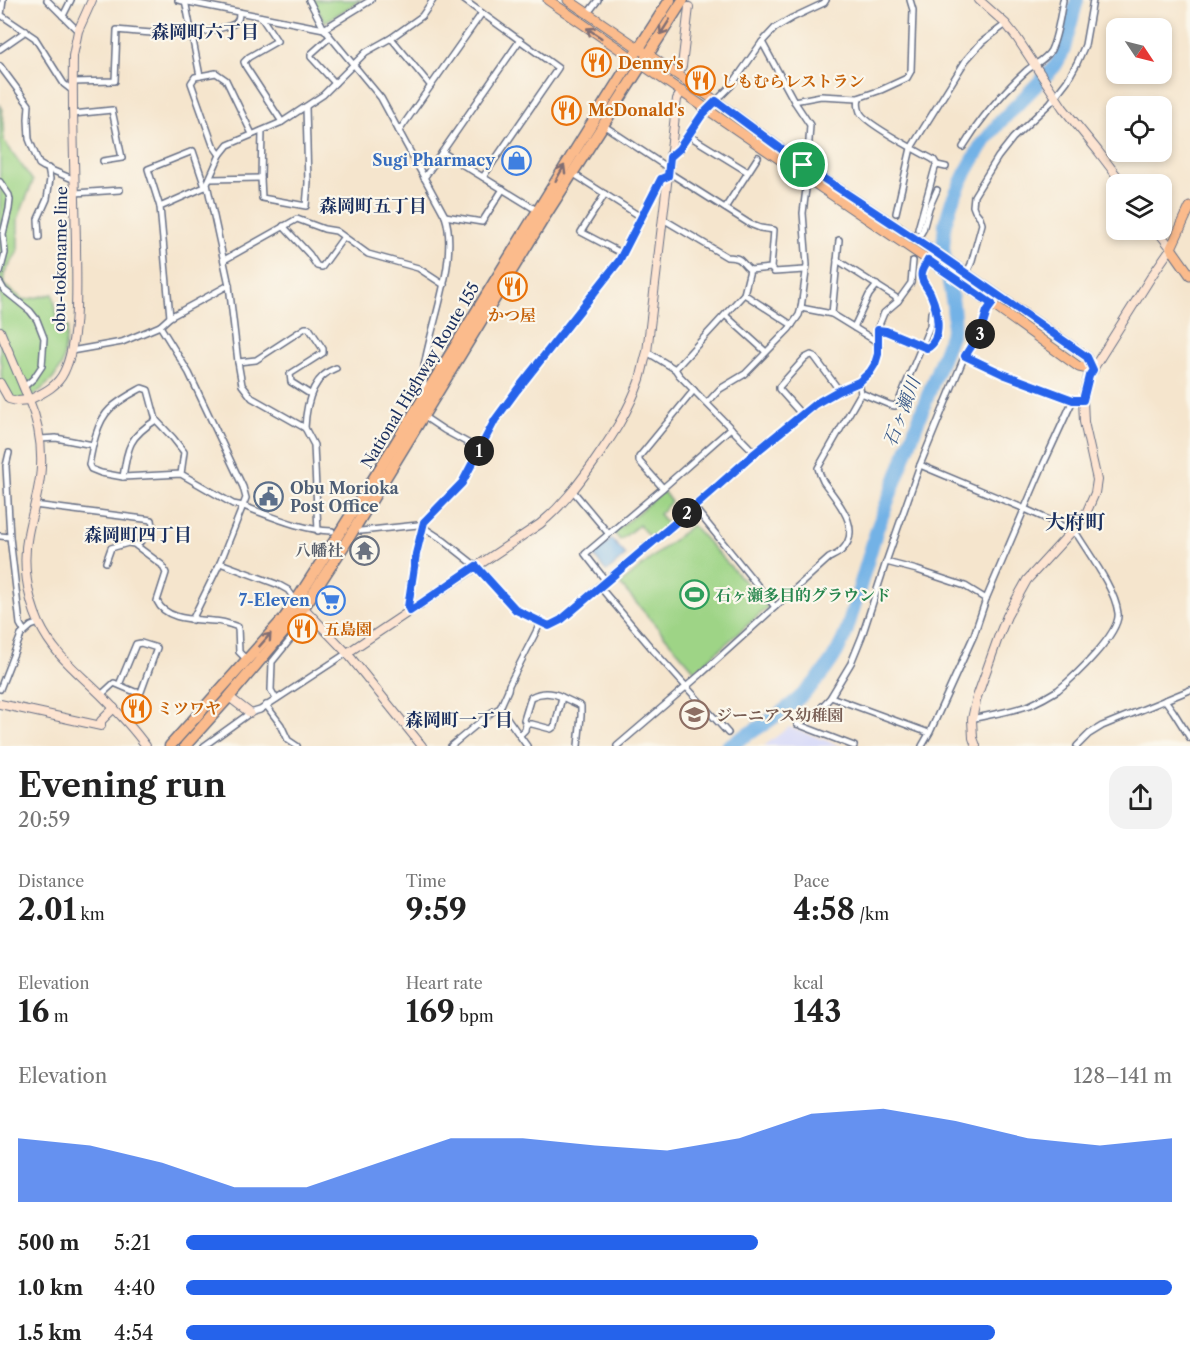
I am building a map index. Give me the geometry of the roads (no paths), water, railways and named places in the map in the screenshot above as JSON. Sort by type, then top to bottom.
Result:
[{"type":"highway","name":"National Highway Route 155","points":[[170,746],[285,617],[300,604],[345,544],[603,125],[670,0]]},
{"type":"highway","name":"National Highway Route 155","points":[[185,746],[289,626],[336,539],[538,211],[570,155],[640,57],[686,4]]},
{"type":"main road","points":[[548,0],[640,57],[677,74],[803,165],[934,251],[1087,357],[1093,370]]},
{"type":"main road","points":[[568,0],[682,91],[968,287],[1079,367],[1093,370]]},
{"type":"main road","points":[[1190,207],[1171,248],[1190,275]]},
{"type":"street","points":[[3,0],[1,15],[35,38],[64,84],[73,92]]},
{"type":"street","points":[[47,0],[78,31]]},
{"type":"street","points":[[63,16],[71,0]]},
{"type":"street","name":"obu-tokoname line","points":[[29,400],[55,384],[63,374],[71,351],[75,314],[73,56],[78,31],[92,0]]},
{"type":"street","points":[[178,0],[324,29],[371,0]]},
{"type":"street","points":[[185,0],[200,76]]},
{"type":"street","points":[[309,0],[324,29],[381,98],[445,216],[449,228],[447,270],[426,354],[423,378],[426,393]]},
{"type":"street","points":[[160,207],[206,186],[220,155],[228,145],[282,122],[323,96],[366,52],[422,16],[433,0]]},
{"type":"street","points":[[464,0],[558,68],[483,177]]},
{"type":"street","points":[[588,14],[598,0]]},
{"type":"street","points":[[670,157],[679,149],[702,115],[731,86],[762,42],[776,28],[826,0]]},
{"type":"street","points":[[794,101],[821,96],[859,98],[908,78],[913,10],[910,0]]},
{"type":"street","points":[[979,0],[1017,38],[1074,123],[1115,174]]},
{"type":"street","points":[[963,147],[982,118],[1027,71],[1036,66],[1050,52],[1063,0]]},
{"type":"street","points":[[964,273],[971,264],[982,224],[973,206],[974,196],[998,157],[1013,138],[1050,103],[1066,81],[1085,45],[1093,0]]},
{"type":"street","points":[[677,74],[682,66],[686,4]]},
{"type":"street","points":[[72,82],[115,81],[117,30],[156,34],[191,33],[235,23],[239,12]]},
{"type":"street","points":[[399,131],[482,13]]},
{"type":"street","points":[[261,17],[277,41],[244,62],[282,122]]},
{"type":"street","points":[[896,213],[910,148],[966,60],[982,42],[1005,24]]},
{"type":"street","points":[[0,49],[26,31]]},
{"type":"street","points":[[330,37],[311,54],[311,57],[335,83]]},
{"type":"street","points":[[391,38],[430,86]]},
{"type":"street","points":[[424,178],[520,40]]},
{"type":"street","points":[[762,42],[794,101],[810,125],[808,156],[803,165]]},
{"type":"street","points":[[0,66],[29,105],[29,139],[39,164],[75,180]]},
{"type":"street","points":[[220,155],[213,145],[190,83],[195,77],[216,73],[226,80],[252,134]]},
{"type":"street","points":[[204,746],[250,713],[260,710],[540,524],[573,491],[610,440],[640,380],[647,352],[677,99],[682,91]]},
{"type":"street","points":[[859,98],[858,109],[864,118],[910,148],[934,160],[937,165],[946,167]]},
{"type":"street","points":[[262,131],[262,198],[306,206],[308,183],[306,107]]},
{"type":"street","points":[[73,114],[112,110],[122,158],[103,161]]},
{"type":"street","points":[[603,125],[668,172],[724,208],[750,224],[774,231],[771,268]]},
{"type":"street","points":[[688,135],[748,172]]},
{"type":"street","points":[[170,317],[160,207],[148,169],[193,151],[206,186],[224,260],[242,385],[252,398],[305,428]]},
{"type":"street","points":[[442,152],[538,211]]},
{"type":"street","points":[[724,208],[758,157]]},
{"type":"street","points":[[918,228],[934,168],[937,165]]},
{"type":"street","points":[[39,237],[38,219],[47,199],[50,179],[48,168]]},
{"type":"street","points":[[410,611],[408,607],[411,581],[424,522],[462,483],[495,420],[619,261],[661,179],[668,172]]},
{"type":"street","points":[[572,173],[641,216]]},
{"type":"street","points":[[210,179],[261,178]]},
{"type":"street","points":[[706,403],[720,389],[745,374],[792,326],[799,315],[807,265],[803,213],[806,189],[810,180]]},
{"type":"street","points":[[0,182],[6,189],[10,200],[3,234],[5,253],[0,272]]},
{"type":"street","points":[[445,216],[482,222],[503,189]]},
{"type":"street","points":[[75,193],[120,190]]},
{"type":"street","points":[[917,240],[923,230],[928,208],[937,190]]},
{"type":"street","points":[[605,194],[581,232],[623,254]]},
{"type":"street","points":[[224,260],[297,219],[336,231],[368,254],[418,268],[444,285]]},
{"type":"street","points":[[663,219],[727,257],[738,257],[750,270],[771,268],[774,272],[805,270]]},
{"type":"street","points":[[283,226],[320,268],[343,238]]},
{"type":"street","points":[[832,314],[839,240]]},
{"type":"street","points":[[976,746],[972,719],[977,697],[1007,616],[1035,569],[1073,531],[1084,518],[1090,505],[1097,480],[1084,422],[1083,400],[1089,376],[1171,248],[1165,240]]},
{"type":"street","points":[[837,260],[896,297],[898,301]]},
{"type":"street","points":[[361,531],[423,526],[476,566],[516,610],[549,626],[554,624],[815,404],[859,382],[870,372],[875,364],[879,343],[879,325],[884,313],[908,289],[912,281],[913,261]]},
{"type":"street","points":[[878,330],[922,346],[928,347],[933,343],[938,322],[933,299],[922,278],[922,269],[931,262]]},
{"type":"street","points":[[675,369],[744,294],[750,270]]},
{"type":"street","points":[[0,283],[4,290],[30,311],[37,320],[44,338],[42,366],[23,388]]},
{"type":"street","points":[[71,351],[122,342],[160,326],[170,317],[229,285]]},
{"type":"street","points":[[855,328],[869,295],[877,285]]},
{"type":"street","points":[[744,294],[792,326]]},
{"type":"street","points":[[854,746],[797,724],[816,713],[831,697],[858,650],[920,465],[965,356],[981,331],[987,311],[992,304]]},
{"type":"street","points":[[801,308],[832,314],[879,343]]},
{"type":"street","points":[[861,393],[886,404],[895,406],[898,403],[930,326],[931,313]]},
{"type":"street","points":[[725,315],[766,351]]},
{"type":"street","points":[[160,326],[189,373],[243,487],[246,498],[220,563],[192,620]]},
{"type":"street","points":[[238,362],[256,360],[305,328],[309,328],[323,349],[322,352],[290,374],[291,382],[310,394]]},
{"type":"street","points":[[0,331],[32,408],[40,439],[40,474],[26,547],[26,576],[39,623],[51,645],[64,660],[114,708],[147,746]]},
{"type":"street","points":[[647,352],[675,369],[755,453]]},
{"type":"street","points":[[802,415],[779,387],[805,358],[814,356],[839,390]]},
{"type":"street","points":[[965,356],[1003,374],[1073,400],[1083,400]]},
{"type":"street","points":[[318,531],[314,445],[305,428],[306,410],[310,394],[322,376],[336,368]]},
{"type":"street","points":[[617,746],[829,558],[842,550],[848,540],[850,528],[844,511],[822,480],[818,468],[861,393],[859,382]]},
{"type":"street","points":[[0,383],[9,399],[17,402],[29,400]]},
{"type":"street","points":[[181,474],[184,452],[156,420],[148,390],[142,388],[108,410],[93,445],[89,465],[91,469],[123,477],[181,474],[233,504],[318,531],[332,531]]},
{"type":"street","points":[[663,488],[639,461],[639,457],[694,390]]},
{"type":"street","points":[[922,746],[974,635],[986,599],[1073,400]]},
{"type":"street","points":[[423,416],[479,449]]},
{"type":"street","points":[[123,477],[127,451],[134,437],[156,420]]},
{"type":"street","points":[[606,580],[585,554],[731,428]]},
{"type":"street","points":[[40,439],[56,438],[93,445]]},
{"type":"street","points":[[9,453],[6,466],[10,537],[20,624],[24,631]]},
{"type":"street","points":[[920,465],[1073,531],[1104,578],[1118,611],[1119,618],[1116,628],[1102,647],[1056,691],[1011,711],[972,719]]},
{"type":"street","points":[[573,491],[608,533]]},
{"type":"street","points":[[34,505],[152,520],[153,526],[137,546]]},
{"type":"street","points":[[694,507],[775,607]]},
{"type":"street","points":[[0,536],[10,537]]},
{"type":"street","points":[[105,562],[111,549],[128,543],[137,546],[162,565],[166,573],[157,601],[159,606],[172,614],[192,620],[216,621],[238,627],[240,652],[247,660]]},
{"type":"street","points":[[886,562],[965,586],[986,599]]},
{"type":"street","points":[[220,563],[288,590],[347,653],[422,746]]},
{"type":"street","points":[[599,586],[728,733]]},
{"type":"street","points":[[451,746],[500,708],[508,685],[541,622]]},
{"type":"street","points":[[0,690],[24,631],[39,623]]},
{"type":"street","points":[[276,699],[271,690],[272,662],[298,630],[317,626],[319,623]]},
{"type":"street","points":[[101,695],[114,683],[118,685],[135,692],[141,692],[157,648],[141,643],[136,644],[118,685]]},
{"type":"street","points":[[1079,745],[1089,734],[1102,726],[1190,690]]},
{"type":"street","points":[[520,735],[525,730],[524,720],[531,698],[538,694],[554,694],[581,706],[578,746]]},
{"type":"street","points":[[229,697],[250,713]]},
{"type":"street","points":[[526,724],[551,729],[555,726],[562,697]]},
{"type":"street","points":[[831,697],[929,733]]},
{"type":"street","points":[[1165,700],[1190,738]]},
{"type":"street","points":[[0,704],[101,726],[101,721],[114,708]]},
{"type":"street","points":[[266,705],[281,725],[288,740],[297,746]]},
{"type":"street","points":[[500,708],[527,746]]},
{"type":"water","points":[[611,539],[626,555],[606,571],[594,554]]},
{"type":"waterway","name":"石ヶ瀬川","points":[[728,746],[781,713],[797,700],[825,671],[846,633],[877,529],[952,332],[953,305],[943,248],[945,224],[952,201],[981,146],[1000,122],[1055,66],[1063,52],[1077,0]]},
{"type":"place","name":"Denny's","points":[[597,63]]},
{"type":"place","name":"しもむらレストラン","points":[[700,81]]},
{"type":"place","name":"McDonald's","points":[[567,110]]},
{"type":"place","name":"Sugi Pharmacy","points":[[516,160]]},
{"type":"place","name":"かつ屋","points":[[512,287]]},
{"type":"place","name":"Obu Morioka Post Office","points":[[269,497]]},
{"type":"place","name":"八幡社","points":[[364,550]]},
{"type":"place","name":"石ヶ瀬多目的グラウンド","points":[[694,595]]},
{"type":"place","name":"7-Eleven","points":[[331,600]]},
{"type":"place","name":"五島園","points":[[303,629]]},
{"type":"place","name":"ミツワヤ","points":[[136,708]]},
{"type":"place","name":"ジーニアス幼稚園","points":[[695,715]]},
{"type":"district","name":"森岡町六丁目","points":[[205,32]]},
{"type":"district","name":"森岡町五丁目","points":[[373,206]]},
{"type":"district","name":"大府町","points":[[1075,522]]},
{"type":"district","name":"森岡町四丁目","points":[[138,535]]},
{"type":"district","name":"森岡町一丁目","points":[[459,720]]}]
